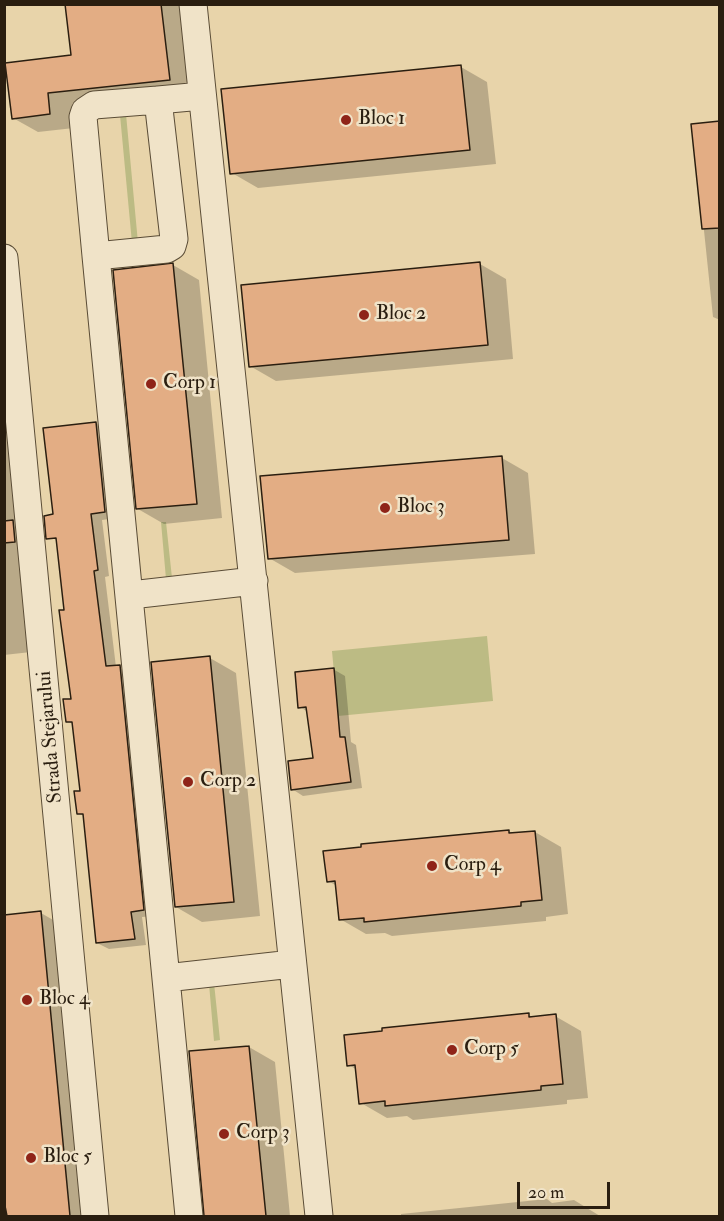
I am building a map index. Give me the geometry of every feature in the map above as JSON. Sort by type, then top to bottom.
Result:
[{"type":"street","points":[[194,4],[319,1216]]},
{"type":"street","points":[[189,1216],[82,117],[93,105],[202,96]]},
{"type":"street","points":[[96,256],[167,249],[172,246],[174,239],[158,100]]},
{"type":"street","name":"Strada Stejarului","points":[[4,258],[95,1216]]},
{"type":"street","points":[[130,595],[254,581]]},
{"type":"street","points":[[165,978],[292,964]]},
{"type":"shaded area","points":[[126,114],[138,243],[132,243],[120,115]]},
{"type":"shaded area","points":[[161,522],[166,522],[172,578],[166,579]]},
{"type":"shaded area","points":[[487,636],[493,701],[338,716],[332,651]]},
{"type":"shaded area","points":[[214,983],[220,1040],[214,1041],[209,984]]},
{"type":"building","points":[[65,4],[161,4],[170,80],[48,93],[50,114],[12,119],[5,63],[71,55]]},
{"type":"building","name":"Bloc 1","points":[[461,65],[470,150],[230,174],[221,89]]},
{"type":"building","points":[[720,121],[720,228],[702,229],[691,124]]},
{"type":"building","name":"Bloc 2","points":[[480,262],[488,345],[249,367],[241,285]]},
{"type":"building","name":"Corp 1","points":[[173,263],[197,504],[136,509],[113,270]]},
{"type":"building","points":[[96,422],[105,512],[91,514],[98,570],[94,571],[106,666],[120,665],[144,910],[131,912],[135,939],[96,943],[83,814],[77,814],[74,791],[80,791],[72,722],[66,722],[63,699],[71,699],[59,610],[64,610],[56,538],[46,539],[44,516],[53,514],[43,428]]},
{"type":"building","name":"Bloc 3","points":[[502,456],[509,540],[268,559],[260,476]]},
{"type":"building","points":[[13,520],[15,542],[4,543],[4,521]]},
{"type":"building","name":"Corp 2","points":[[210,656],[234,902],[175,907],[151,662]]},
{"type":"building","points":[[334,668],[340,737],[345,737],[351,782],[291,790],[288,761],[313,758],[306,707],[298,708],[295,672]]},
{"type":"building","name":"Corp 4","points":[[509,830],[509,833],[535,831],[542,900],[521,902],[521,906],[364,922],[364,918],[339,920],[335,881],[327,882],[323,851],[361,847],[361,844]]},
{"type":"building","points":[[41,911],[70,1216],[7,1216],[4,1201],[4,915]]},
{"type":"building","name":"Corp 5","points":[[529,1013],[529,1017],[556,1014],[563,1084],[541,1086],[541,1090],[385,1106],[385,1101],[359,1104],[355,1065],[347,1066],[344,1035],[382,1031],[382,1028]]},
{"type":"building","name":"Corp 3","points":[[249,1046],[266,1216],[204,1216],[189,1051]]},
{"type":"place","name":"Bloc 1","points":[[346,120]]},
{"type":"place","name":"Bloc 2","points":[[364,315]]},
{"type":"place","name":"Corp 1","points":[[151,384]]},
{"type":"place","name":"Bloc 3","points":[[385,508]]},
{"type":"place","name":"Corp 2","points":[[188,782]]},
{"type":"place","name":"Corp 4","points":[[432,866]]},
{"type":"place","name":"Bloc 4","points":[[27,1000]]},
{"type":"place","name":"Corp 5","points":[[452,1050]]},
{"type":"place","name":"Corp 3","points":[[224,1134]]},
{"type":"place","name":"Bloc 5","points":[[31,1158]]}]
